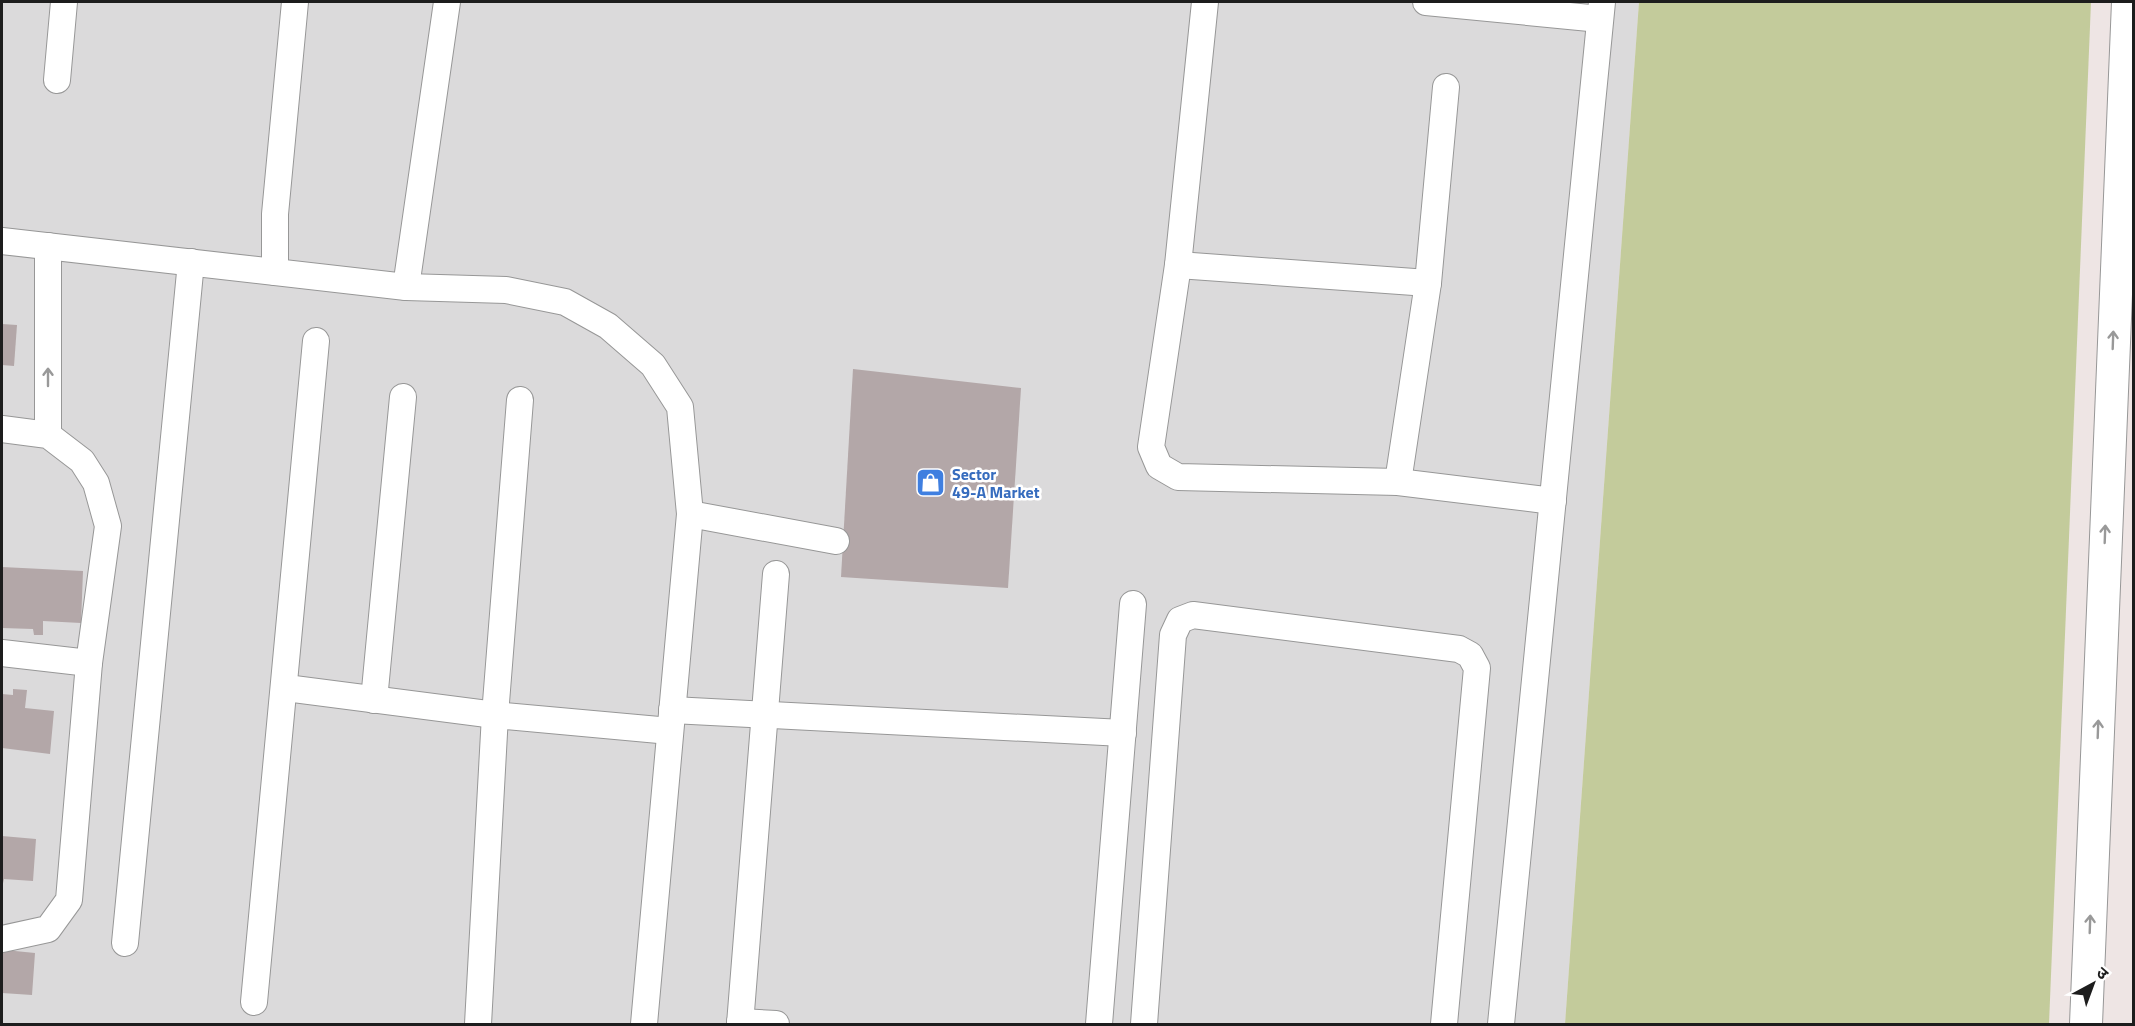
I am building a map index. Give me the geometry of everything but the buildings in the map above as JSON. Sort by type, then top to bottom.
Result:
[{"type":"street","points":[[57,80],[64,2]]},
{"type":"street","points":[[275,272],[275,214],[295,2]]},
{"type":"street","points":[[406,287],[447,2]]},
{"type":"street","points":[[1205,2],[1178,265],[1151,447],[1159,466],[1178,477],[1398,482],[1553,501]]},
{"type":"street","points":[[1426,2],[1601,10],[1501,1024]]},
{"type":"street","points":[[2086,1024],[2128,2]]},
{"type":"street","points":[[1398,482],[1428,283],[1446,87]]},
{"type":"street","points":[[2,241],[406,287],[506,290],[565,302],[608,326],[653,365],[680,407],[690,514],[644,1024]]},
{"type":"street","points":[[48,246],[48,435]]},
{"type":"street","points":[[125,943],[191,262]]},
{"type":"street","points":[[1178,265],[1428,283]]},
{"type":"street","points":[[254,1002],[286,688],[316,341]]},
{"type":"street","points":[[374,700],[403,398]]},
{"type":"street","points":[[478,1024],[495,715],[520,400]]},
{"type":"street","points":[[2,429],[48,435],[82,461],[96,483],[108,526],[89,663],[69,900],[48,929],[2,939]]},
{"type":"street","points":[[690,514],[836,541]]},
{"type":"street","points":[[776,574],[740,1023],[777,1024]]},
{"type":"street","points":[[1099,1024],[1133,604]]},
{"type":"street","points":[[1144,1024],[1173,634],[1180,620],[1193,615],[1458,649],[1470,655],[1477,668],[1444,1024]]},
{"type":"street","points":[[2,653],[89,663]]},
{"type":"street","points":[[286,688],[495,715],[671,721],[765,713],[1123,733]]},
{"type":"shaded area","points":[[2,2],[1639,2],[1565,1024],[2,1024]]},
{"type":"green space","points":[[1639,2],[2091,2],[2049,1024],[1565,1024]]},
{"type":"place","name":"Sector 49-A Market","points":[[931,483]]}]
